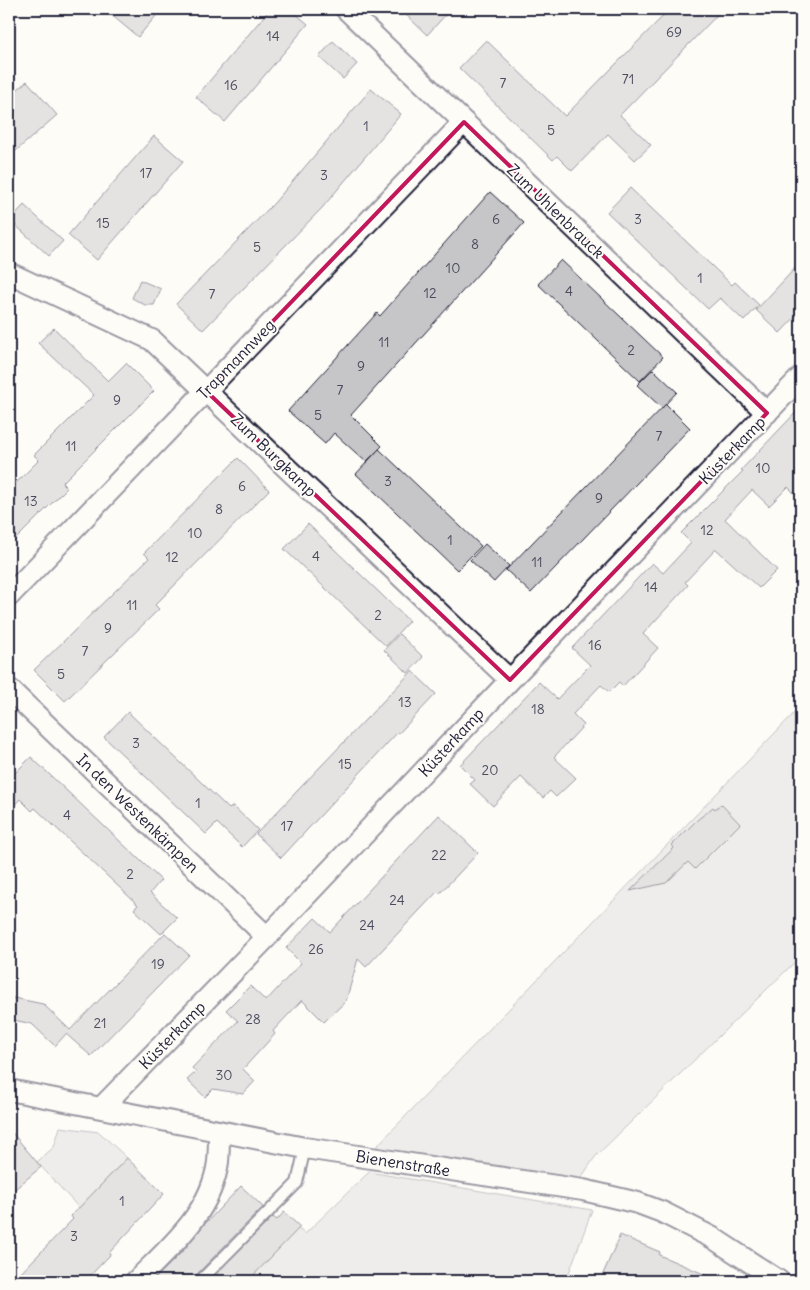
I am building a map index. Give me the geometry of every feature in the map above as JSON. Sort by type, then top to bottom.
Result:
[{"type":"street","name":"Zum Uhlenbrauck","points":[[346,9],[767,413]]},
{"type":"street","name":"Trapmannweg","points":[[9,596],[464,122]]},
{"type":"street","name":"Zum Burgkamp","points":[[9,273],[152,340],[510,680]]},
{"type":"street","name":"Küsterkamp","points":[[101,1108],[267,937],[801,377]]},
{"type":"street","name":"In den Westenkämpen","points":[[9,689],[267,937]]},
{"type":"street","name":"Bienenstraße","points":[[9,1090],[305,1148],[583,1190],[638,1203],[662,1212],[713,1238],[779,1281]]},
{"type":"street","points":[[136,1281],[187,1229],[198,1213],[210,1190],[218,1163],[219,1131]]},
{"type":"lane","points":[[200,1281],[297,1182],[305,1148]]},
{"type":"highlighted area","points":[[464,122],[767,413],[510,680],[206,391]]},
{"type":"shaded area","points":[[801,706],[801,956],[595,1157],[579,1181],[374,1149]]},
{"type":"shaded area","points":[[60,1127],[99,1132],[127,1158],[79,1208],[37,1162],[54,1147]]},
{"type":"shaded area","points":[[369,1172],[592,1210],[566,1281],[243,1281],[296,1227],[305,1234]]},
{"type":"building","points":[[104,9],[162,9],[138,37]]},
{"type":"building","points":[[270,9],[290,9],[308,24],[225,122],[196,97]]},
{"type":"building","points":[[400,9],[451,9],[427,35]]},
{"type":"building","points":[[670,9],[723,9],[620,115],[651,145],[635,160],[608,134],[572,171],[557,156],[553,160],[459,68],[486,40],[565,116]]},
{"type":"building","points":[[333,41],[357,64],[343,79],[319,57]]},
{"type":"building","points":[[27,81],[57,115],[9,157],[9,97]]},
{"type":"building","points":[[371,89],[401,114],[322,208],[203,330],[176,304],[275,202]]},
{"type":"building","points":[[154,136],[183,161],[97,260],[68,235]]},
{"type":"building","points":[[630,188],[732,285],[735,282],[759,305],[744,321],[720,298],[708,309],[607,212]]},
{"type":"building","points":[[490,192],[524,223],[351,415],[382,446],[366,462],[334,433],[325,444],[288,411],[377,313],[380,316]]},
{"type":"building","points":[[24,205],[63,241],[49,256],[10,220]]},
{"type":"building","points":[[561,260],[663,357],[640,381],[538,284]]},
{"type":"building","points":[[801,262],[801,311],[780,333],[756,310]]},
{"type":"building","points":[[140,280],[161,289],[154,305],[145,305],[132,298]]},
{"type":"building","points":[[54,328],[108,381],[126,363],[154,391],[62,483],[67,488],[9,546],[9,490],[39,460],[34,455],[94,395],[38,343]]},
{"type":"building","points":[[653,369],[677,392],[662,408],[637,385]]},
{"type":"building","points":[[666,404],[690,428],[531,593],[506,570]]},
{"type":"building","points":[[801,407],[801,500],[788,487],[769,506],[752,490],[725,519],[777,570],[759,588],[716,549],[685,582],[688,585],[643,634],[658,648],[623,686],[619,682],[609,692],[601,685],[573,714],[584,725],[554,757],[576,778],[556,797],[550,791],[543,798],[521,777],[493,806],[470,784],[475,780],[460,765],[539,682],[557,699],[590,665],[572,648],[652,563],[663,573],[691,543],[681,533],[743,471],[741,470]]},
{"type":"building","points":[[379,449],[481,546],[457,570],[356,474]]},
{"type":"building","points":[[238,458],[269,490],[155,605],[159,609],[65,701],[34,670],[149,558],[144,553]]},
{"type":"building","points":[[308,524],[409,621],[386,646],[284,549]]},
{"type":"building","points":[[485,544],[509,566],[494,582],[470,560]]},
{"type":"building","points":[[399,634],[423,657],[408,673],[384,650]]},
{"type":"building","points":[[412,671],[436,694],[398,732],[281,858],[256,834]]},
{"type":"building","points":[[128,712],[229,809],[233,806],[258,830],[242,847],[217,823],[206,834],[104,737]]},
{"type":"building","points":[[31,757],[161,880],[150,893],[177,918],[161,934],[134,909],[138,905],[35,808],[32,811],[20,799],[9,811],[9,779]]},
{"type":"building","points":[[721,804],[740,824],[695,869],[688,862],[666,883],[630,891],[674,848],[672,845],[696,821],[713,807],[715,809]]},
{"type":"building","points":[[439,815],[478,853],[439,894],[437,892],[366,967],[358,959],[346,1001],[324,1022],[302,1000],[273,1031],[275,1034],[243,1069],[255,1081],[243,1094],[213,1089],[205,1097],[187,1080],[196,1072],[192,1068],[238,1021],[226,1010],[250,986],[266,1001],[301,963],[286,948],[315,918],[330,932]]},
{"type":"building","points":[[165,933],[189,955],[91,1056],[66,1034],[55,1046],[32,1024],[9,1019],[9,997],[43,1004],[70,1030]]},
{"type":"building","points":[[9,1129],[41,1167],[9,1194]]},
{"type":"building","points":[[127,1158],[164,1194],[109,1253],[110,1255],[85,1281],[13,1281],[73,1219],[71,1216]]},
{"type":"building","points":[[241,1186],[263,1207],[195,1276],[193,1281],[153,1281],[184,1250],[203,1226]]},
{"type":"building","points":[[284,1212],[300,1227],[248,1281],[209,1281],[273,1217],[277,1220]]},
{"type":"building","points":[[620,1235],[660,1252],[659,1255],[720,1281],[600,1281]]}]
